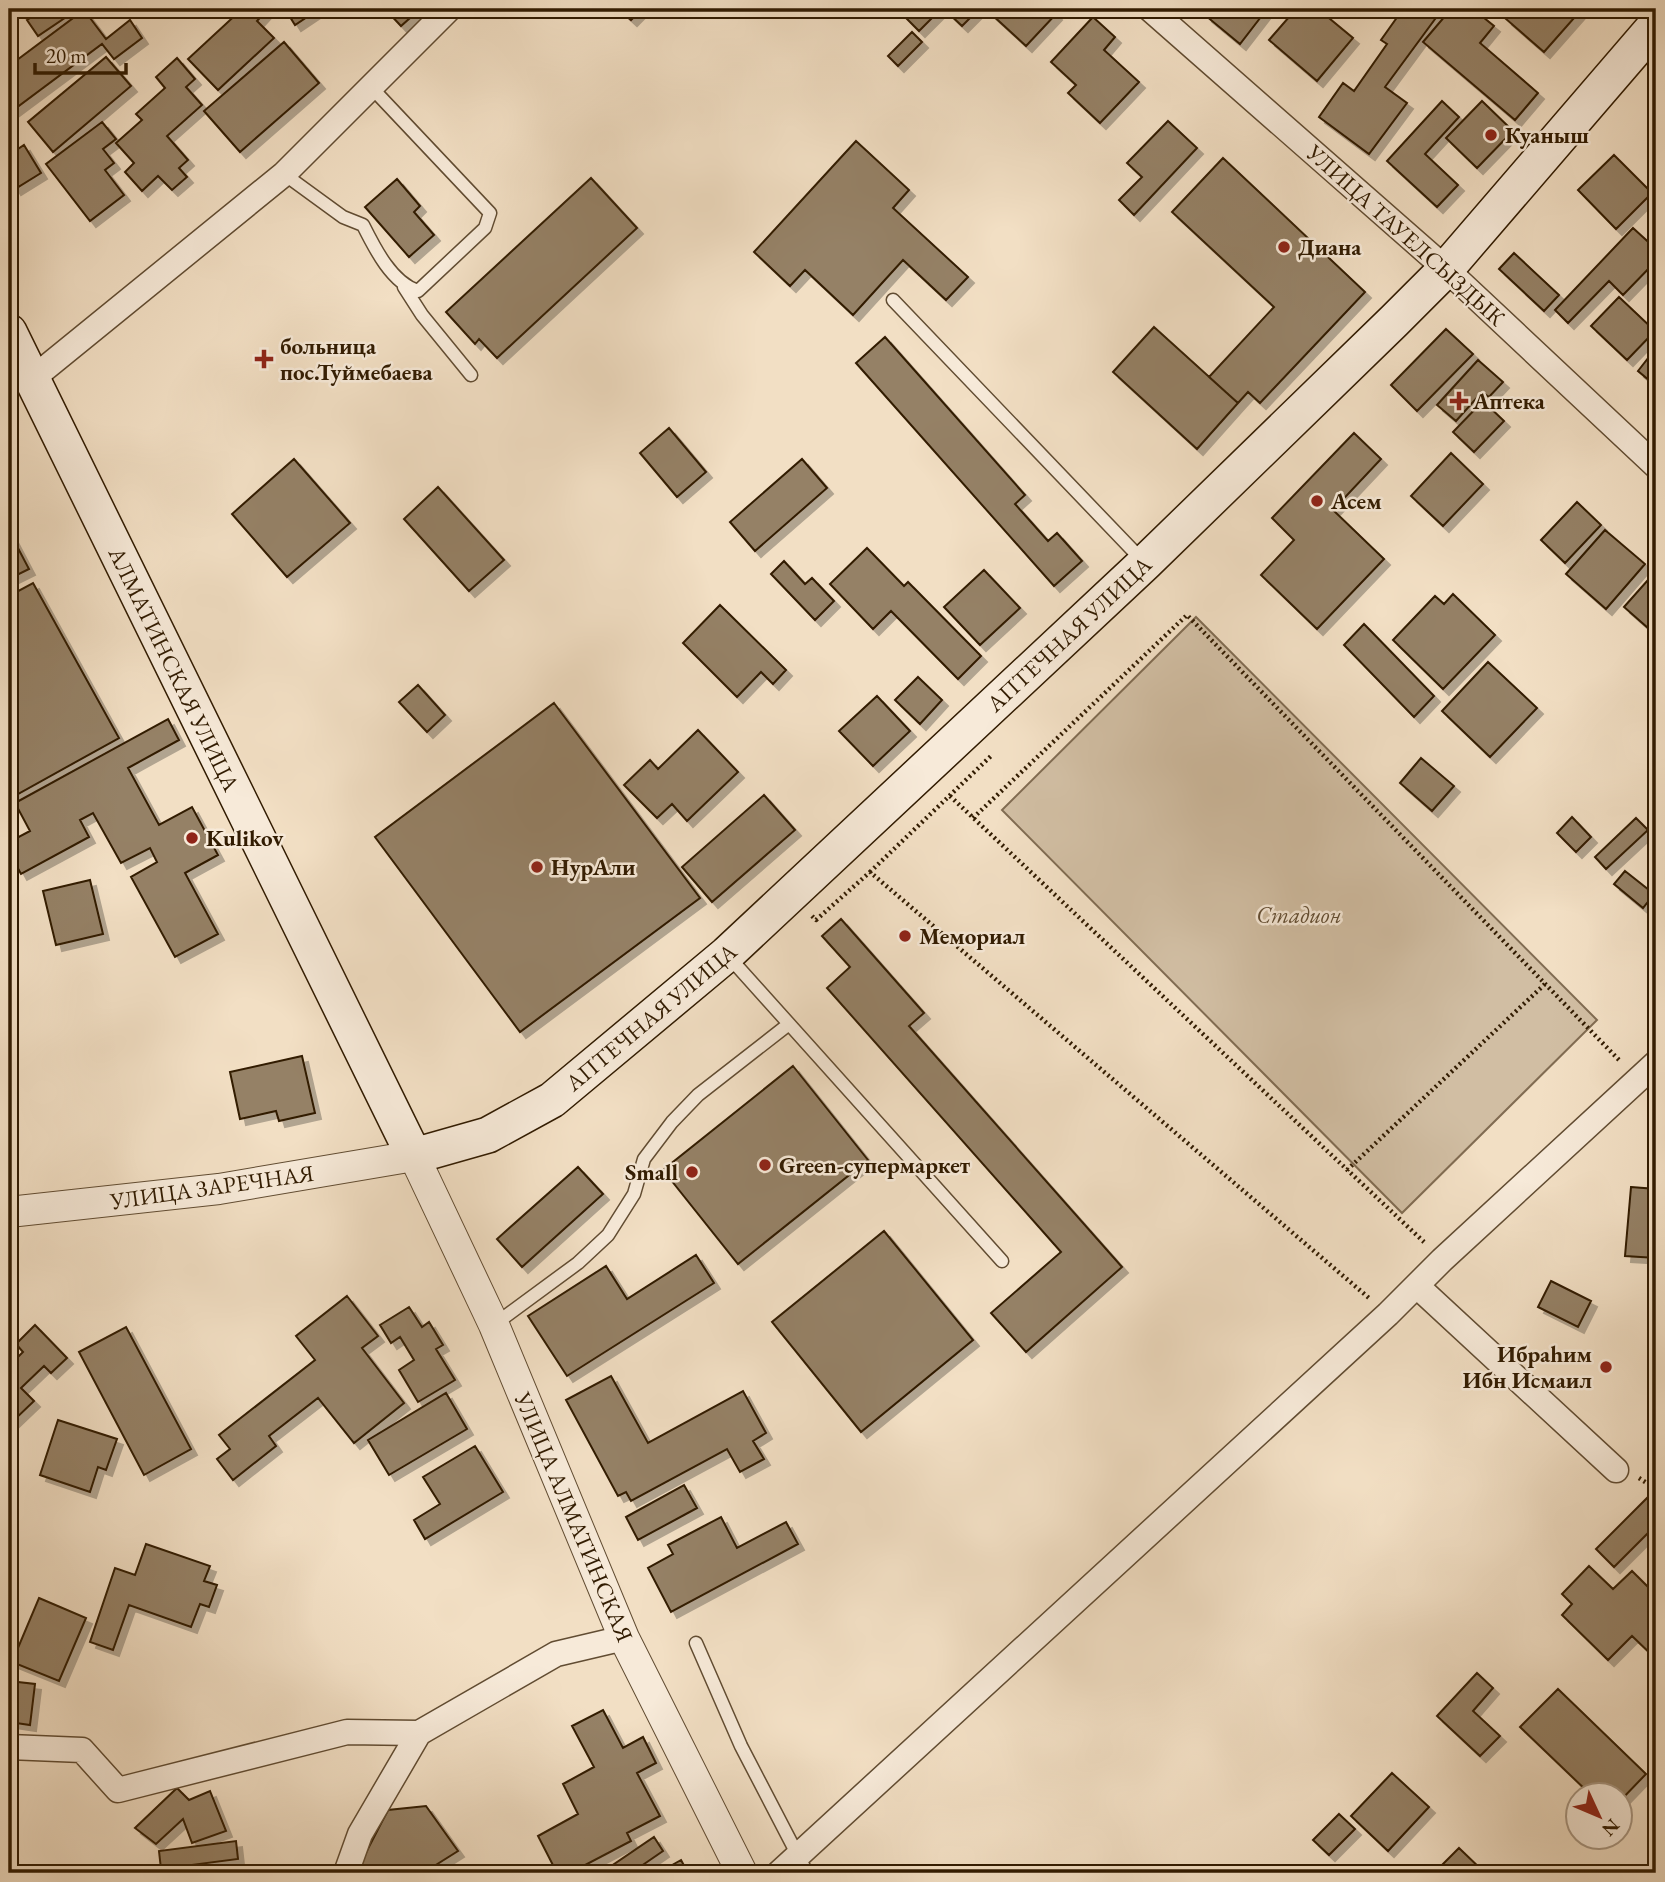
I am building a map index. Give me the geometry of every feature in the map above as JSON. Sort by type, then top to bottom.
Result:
[{"type":"main road","name":"АПТЕЧНАЯ УЛИЦА","points":[[414,1156],[488,1135],[552,1100],[727,954],[1145,563],[1446,269],[1656,25]]},
{"type":"main road","name":"АЛМАТИНСКАЯ УЛИЦА","points":[[9,331],[414,1156]]},
{"type":"street","points":[[32,379],[284,174],[449,9]]},
{"type":"street","name":"УЛИЦА ТАУЕЛСЫЗДЫК","points":[[1150,9],[1446,269],[1656,466]]},
{"type":"street","points":[[779,1873],[803,1864],[1388,1314],[1442,1259],[1656,1063]]},
{"type":"street","name":"УЛИЦА ЗАРЕЧНАЯ","points":[[9,1212],[219,1189],[414,1156]]},
{"type":"street","name":"УЛИЦА АЛМАТИНСКАЯ","points":[[414,1156],[494,1325],[624,1638],[743,1873]]},
{"type":"street","points":[[1417,1286],[1616,1470]]},
{"type":"street","points":[[346,1873],[360,1834],[419,1733],[556,1654],[624,1638]]},
{"type":"street","points":[[9,1747],[82,1750],[118,1790],[347,1732],[419,1733]]},
{"type":"lane","points":[[371,87],[490,213],[485,228],[418,291],[404,287]]},
{"type":"lane","points":[[284,174],[343,217],[363,225],[374,247],[422,315],[471,376]]},
{"type":"lane","points":[[893,300],[1145,563]]},
{"type":"lane","points":[[727,954],[1002,1261]]},
{"type":"lane","points":[[494,1325],[578,1263],[608,1236],[634,1194],[644,1159],[672,1122],[698,1095],[789,1024]]},
{"type":"lane","points":[[696,1643],[741,1746],[803,1864]]},
{"type":"path","points":[[973,818],[1186,615],[1637,1079]]},
{"type":"path","points":[[950,796],[1442,1259]]},
{"type":"path","points":[[791,894],[816,920],[870,872],[1388,1314]]},
{"type":"path","points":[[1347,1170],[1545,984]]},
{"type":"green space","name":"Стадион","points":[[1196,617],[1597,1020],[1402,1213],[1002,810]]},
{"type":"building","points":[[45,9],[78,9],[38,36],[27,20]]},
{"type":"building","points":[[242,9],[268,9],[257,21],[274,38],[218,90],[188,59]]},
{"type":"building","points":[[285,9],[319,9],[295,25]]},
{"type":"building","points":[[385,9],[419,9],[419,10],[401,26]]},
{"type":"building","points":[[619,9],[642,9],[631,20]]},
{"type":"building","points":[[913,9],[941,9],[919,31],[905,17]]},
{"type":"building","points":[[944,9],[979,9],[962,26]]},
{"type":"building","points":[[991,9],[1050,9],[1056,14],[1026,46],[989,12]]},
{"type":"building","points":[[1212,9],[1267,9],[1240,44],[1206,16]]},
{"type":"building","points":[[1296,9],[1318,9],[1353,38],[1317,81],[1269,40]]},
{"type":"building","points":[[1403,9],[1429,9],[1438,15],[1385,87],[1407,103],[1369,154],[1319,117],[1343,83],[1354,91],[1387,44],[1381,40]]},
{"type":"building","points":[[1451,9],[1473,9],[1494,26],[1480,43],[1538,93],[1515,120],[1423,42]]},
{"type":"building","points":[[1515,9],[1582,9],[1544,52],[1506,19]]},
{"type":"building","points":[[84,10],[106,39],[130,20],[142,38],[114,59],[102,44],[12,111],[9,107],[9,66]]},
{"type":"building","points":[[1093,17],[1115,37],[1104,50],[1139,82],[1100,123],[1068,93],[1076,85],[1051,62]]},
{"type":"building","points":[[912,32],[922,42],[898,66],[888,56]]},
{"type":"building","points":[[284,42],[319,83],[240,152],[204,111]]},
{"type":"building","points":[[106,57],[131,86],[53,152],[28,122]]},
{"type":"building","points":[[177,58],[195,79],[186,87],[202,105],[167,136],[188,160],[179,168],[187,177],[172,190],[158,176],[142,191],[125,172],[134,163],[116,143],[142,120],[136,114],[165,88],[156,77]]},
{"type":"building","points":[[1442,101],[1459,117],[1425,154],[1458,185],[1437,207],[1387,161]]},
{"type":"building","points":[[1482,101],[1513,131],[1477,168],[1446,138]]},
{"type":"building","points":[[1168,121],[1197,148],[1134,215],[1119,200],[1142,177],[1127,163]]},
{"type":"building","points":[[102,122],[116,139],[103,149],[114,163],[105,170],[124,195],[90,221],[46,164]]},
{"type":"building","points":[[856,141],[909,190],[893,208],[968,277],[946,300],[903,260],[853,315],[805,270],[790,286],[754,252]]},
{"type":"building","points":[[24,145],[41,173],[15,189],[9,178],[9,155]]},
{"type":"building","points":[[1614,155],[1652,193],[1616,229],[1578,190]]},
{"type":"building","points":[[1223,158],[1365,292],[1260,403],[1248,392],[1238,403],[1209,377],[1274,307],[1172,212]]},
{"type":"building","points":[[591,178],[637,228],[497,358],[479,339],[475,344],[446,312]]},
{"type":"building","points":[[397,179],[420,206],[414,212],[434,235],[409,257],[365,207]]},
{"type":"building","points":[[1633,228],[1656,249],[1656,261],[1623,295],[1609,281],[1568,323],[1555,310]]},
{"type":"building","points":[[1514,253],[1559,295],[1544,311],[1499,269]]},
{"type":"building","points":[[1619,297],[1655,331],[1627,360],[1591,326]]},
{"type":"building","points":[[1154,327],[1238,403],[1197,449],[1113,372]]},
{"type":"building","points":[[1446,329],[1473,354],[1417,411],[1391,385]]},
{"type":"building","points":[[885,337],[1025,495],[1015,504],[1048,541],[1057,533],[1082,561],[1054,586],[856,363]]},
{"type":"building","points":[[1656,348],[1656,386],[1638,371]]},
{"type":"building","points":[[1478,360],[1503,382],[1489,397],[1482,392],[1456,421],[1437,405]]},
{"type":"building","points":[[1483,401],[1504,421],[1474,452],[1453,432]]},
{"type":"building","points":[[669,428],[706,472],[677,497],[640,453]]},
{"type":"building","points":[[1354,433],[1381,459],[1333,510],[1384,559],[1317,629],[1261,575],[1294,540],[1272,518]]},
{"type":"building","points":[[1451,453],[1483,484],[1443,526],[1411,496]]},
{"type":"building","points":[[294,459],[350,523],[287,577],[232,514]]},
{"type":"building","points":[[802,459],[827,488],[755,551],[730,522]]},
{"type":"building","points":[[438,487],[504,560],[469,591],[404,519]]},
{"type":"building","points":[[1577,502],[1601,525],[1565,563],[1541,540]]},
{"type":"building","points":[[1605,530],[1645,564],[1606,609],[1566,574]]},
{"type":"building","points":[[9,531],[29,569],[9,579]]},
{"type":"building","points":[[867,548],[904,586],[908,582],[981,656],[958,679],[891,611],[873,629],[830,584]]},
{"type":"building","points":[[784,561],[805,584],[812,578],[834,601],[815,620],[771,574]]},
{"type":"building","points":[[984,570],[1020,608],[980,645],[944,607]]},
{"type":"building","points":[[1655,572],[1656,619],[1648,628],[1624,607]]},
{"type":"building","points":[[33,583],[119,738],[9,799],[9,615],[15,612],[9,596]]},
{"type":"building","points":[[1453,594],[1495,635],[1443,689],[1393,640],[1435,596],[1444,604]]},
{"type":"building","points":[[720,605],[786,670],[773,684],[761,672],[737,697],[683,643]]},
{"type":"building","points":[[1364,624],[1434,696],[1414,717],[1344,645]]},
{"type":"building","points":[[1488,662],[1537,708],[1490,757],[1442,711]]},
{"type":"building","points":[[918,677],[942,700],[920,724],[895,700]]},
{"type":"building","points":[[418,685],[445,715],[427,732],[399,702]]},
{"type":"building","points":[[877,696],[910,731],[873,766],[839,731]]},
{"type":"building","name":"НурАли","points":[[554,703],[700,898],[520,1032],[375,837]]},
{"type":"building","points":[[168,719],[179,740],[128,768],[159,825],[192,807],[218,855],[185,873],[218,934],[175,957],[131,877],[157,862],[150,848],[121,863],[93,813],[80,820],[89,837],[21,874],[9,852],[9,842],[30,831],[15,803]]},
{"type":"building","points":[[698,730],[738,772],[687,821],[672,804],[657,818],[624,785],[650,760],[658,769]]},
{"type":"building","points":[[1421,758],[1454,786],[1432,811],[1400,783]]},
{"type":"building","points":[[764,795],[795,830],[712,902],[682,867]]},
{"type":"building","points":[[1572,817],[1591,837],[1576,852],[1557,833]]},
{"type":"building","points":[[1636,818],[1648,830],[1606,869],[1595,857]]},
{"type":"building","points":[[1625,871],[1654,894],[1643,908],[1614,884]]},
{"type":"building","points":[[90,880],[103,934],[56,945],[43,891]]},
{"type":"building","points":[[841,919],[924,1013],[909,1026],[1122,1267],[1026,1352],[991,1313],[1061,1252],[827,988],[850,967],[822,936]]},
{"type":"building","points":[[302,1056],[315,1113],[279,1121],[276,1111],[240,1119],[230,1072]]},
{"type":"building","name":"Green-супермаркет","points":[[793,1066],[868,1160],[738,1264],[663,1170]]},
{"type":"building","points":[[578,1167],[603,1194],[522,1267],[497,1239]]},
{"type":"building","points":[[1631,1187],[1656,1189],[1656,1258],[1625,1256]]},
{"type":"building","points":[[884,1231],[973,1340],[861,1432],[772,1322]]},
{"type":"building","points":[[696,1255],[714,1283],[567,1376],[528,1316],[606,1266],[627,1299]]},
{"type":"building","points":[[1551,1281],[1591,1301],[1578,1327],[1538,1307]]},
{"type":"building","points":[[347,1296],[378,1336],[362,1348],[404,1403],[354,1443],[318,1398],[269,1436],[276,1446],[233,1480],[217,1459],[230,1449],[219,1435],[315,1360],[296,1336]]},
{"type":"building","points":[[409,1307],[422,1327],[429,1322],[443,1345],[436,1349],[455,1380],[418,1402],[399,1370],[414,1360],[400,1337],[391,1343],[380,1325]]},
{"type":"building","points":[[35,1325],[67,1358],[51,1373],[44,1366],[21,1388],[34,1401],[9,1425],[9,1366],[23,1352],[16,1344]]},
{"type":"building","points":[[126,1327],[191,1449],[144,1475],[79,1352]]},
{"type":"building","points":[[611,1376],[648,1443],[743,1391],[766,1433],[753,1441],[764,1459],[740,1472],[727,1449],[631,1501],[626,1492],[618,1496],[566,1400]]},
{"type":"building","points":[[446,1393],[467,1429],[389,1475],[368,1440]]},
{"type":"building","points":[[58,1420],[117,1439],[106,1470],[98,1467],[90,1492],[40,1475]]},
{"type":"building","points":[[475,1446],[503,1492],[425,1539],[414,1520],[440,1504],[423,1477]]},
{"type":"building","points":[[684,1485],[697,1508],[638,1540],[626,1517]]},
{"type":"building","points":[[1650,1495],[1656,1501],[1656,1525],[1614,1567],[1596,1549]]},
{"type":"building","points":[[721,1517],[737,1548],[786,1522],[798,1544],[671,1612],[648,1568],[673,1554],[668,1545]]},
{"type":"building","points":[[146,1544],[210,1566],[204,1581],[217,1585],[209,1607],[200,1604],[191,1627],[129,1605],[113,1650],[90,1642],[115,1568],[135,1575]]},
{"type":"building","points":[[1589,1566],[1613,1589],[1632,1571],[1656,1595],[1656,1659],[1632,1636],[1608,1660],[1562,1615],[1572,1604],[1562,1594]]},
{"type":"building","points":[[39,1598],[86,1618],[59,1681],[12,1662]]},
{"type":"building","points":[[1477,1673],[1493,1688],[1473,1711],[1500,1736],[1480,1756],[1437,1716]]},
{"type":"building","points":[[9,1681],[35,1684],[30,1725],[9,1722]]},
{"type":"building","points":[[1558,1689],[1646,1774],[1634,1786],[1634,1780],[1575,1780],[1520,1727]]},
{"type":"building","points":[[603,1710],[623,1748],[643,1737],[656,1763],[637,1773],[660,1816],[627,1833],[631,1841],[570,1873],[557,1873],[538,1836],[578,1814],[563,1784],[594,1767],[572,1726]]},
{"type":"building","points":[[1392,1773],[1429,1807],[1388,1851],[1351,1816]]},
{"type":"building","points":[[177,1788],[189,1800],[210,1791],[226,1831],[192,1843],[183,1819],[156,1844],[135,1828]]},
{"type":"building","points":[[426,1806],[458,1851],[423,1873],[362,1873],[358,1868],[388,1810]]},
{"type":"building","points":[[1339,1814],[1355,1829],[1329,1855],[1313,1840]]},
{"type":"building","points":[[654,1837],[663,1851],[631,1873],[601,1873]]},
{"type":"building","points":[[236,1841],[238,1859],[161,1869],[159,1851]]},
{"type":"building","points":[[1459,1848],[1485,1873],[1434,1873]]},
{"type":"building","points":[[681,1860],[688,1873],[658,1873]]},
{"type":"place","name":"Куаныш","points":[[1491,135]]},
{"type":"place","name":"Диана","points":[[1284,247]]},
{"type":"place","name":"больница пос.Туймебаева","points":[[264,359]]},
{"type":"place","name":"Аптека","points":[[1459,401]]},
{"type":"place","name":"Асем","points":[[1317,501]]},
{"type":"place","name":"Kulikov","points":[[192,838]]},
{"type":"place","name":"НурАли","points":[[537,867]]},
{"type":"place","name":"Мемориал","points":[[905,936]]},
{"type":"place","name":"Green-супермаркет","points":[[765,1165]]},
{"type":"place","name":"Small","points":[[692,1172]]},
{"type":"place","name":"Ибраһим Ибн Исмаил","points":[[1606,1367]]}]
